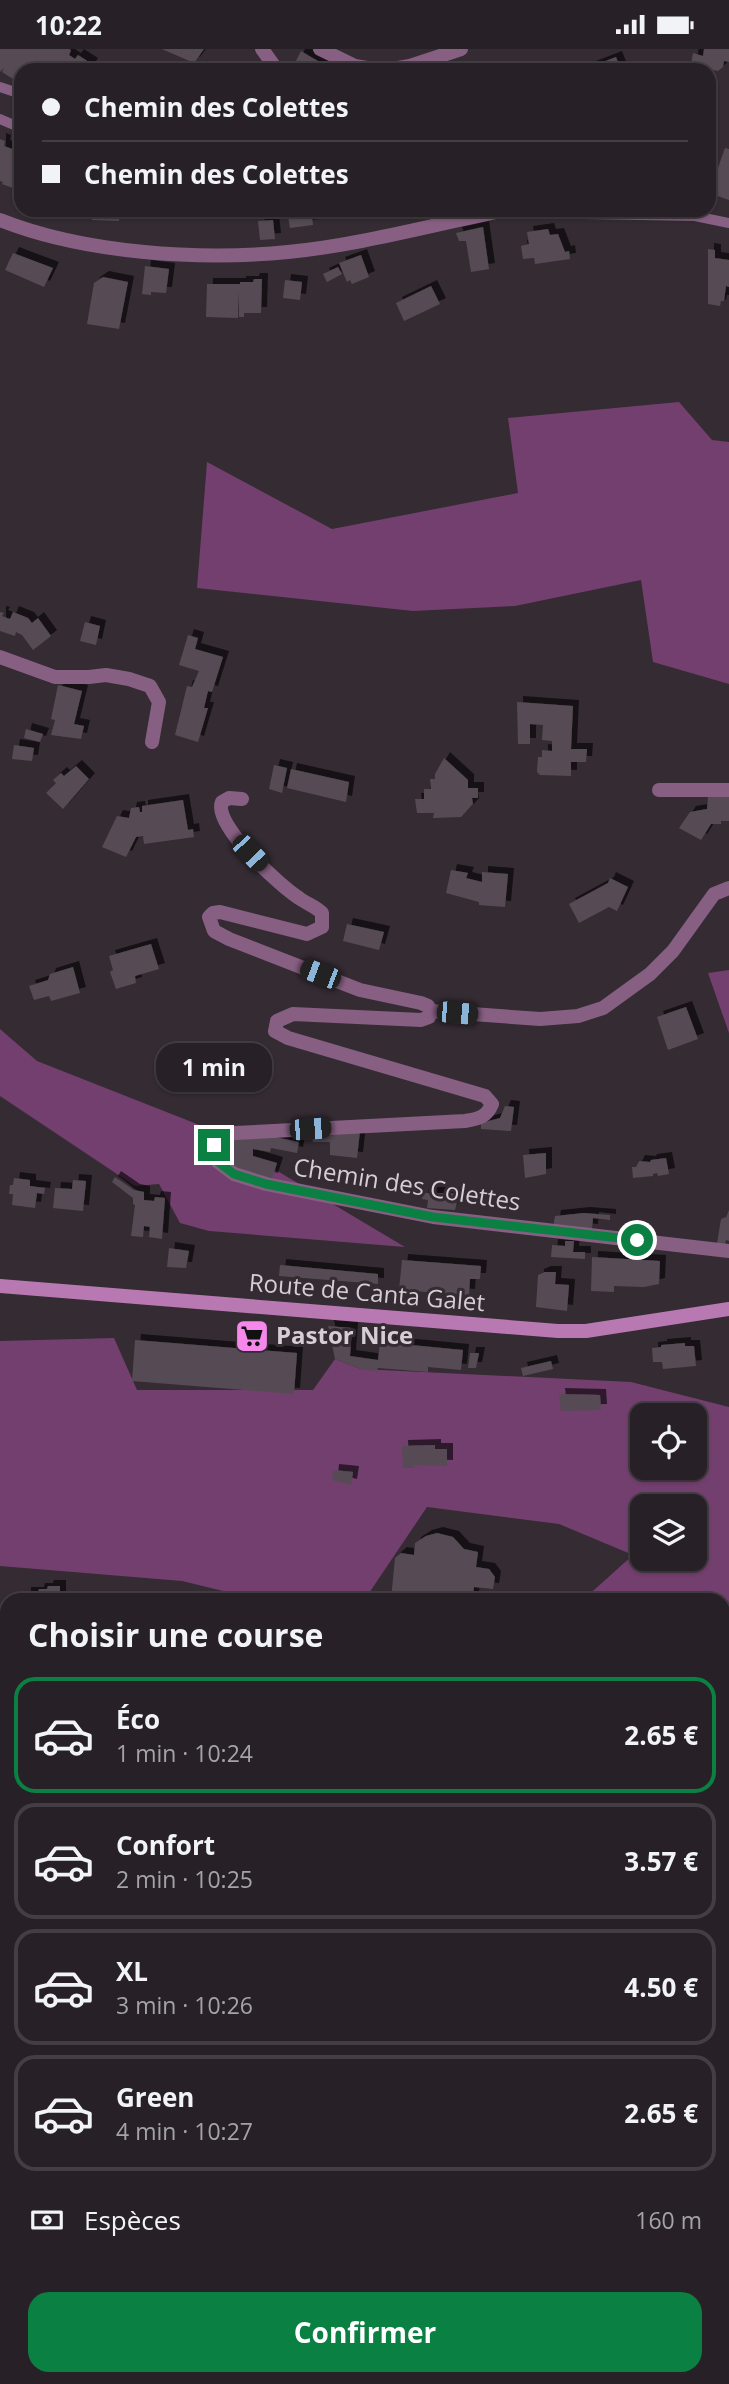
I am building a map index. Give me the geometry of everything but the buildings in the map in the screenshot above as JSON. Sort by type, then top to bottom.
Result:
[{"type":"main road","name":"Route de Canta Galet","points":[[0,1286],[558,1331],[586,1331],[729,1309]]},
{"type":"street","points":[[320,49],[349,63]]},
{"type":"street","points":[[419,63],[461,49]]},
{"type":"street","points":[[0,220],[44,234],[112,249],[247,254],[304,250],[471,217]]},
{"type":"street","points":[[0,657],[55,677],[106,675],[129,679],[150,687],[159,702],[152,741]]},
{"type":"street","points":[[659,790],[729,790]]},
{"type":"street","points":[[242,799],[229,798],[219,807],[229,829],[284,887],[322,913],[322,927],[307,933],[220,912],[209,917],[214,930],[229,939],[360,990],[421,1003],[431,1011],[540,1019],[578,1016],[603,1009],[650,974],[673,951],[714,894],[729,888]]},
{"type":"street","name":"Chemin des Colettes","points":[[431,1011],[429,1017],[421,1020],[293,1014],[277,1021],[275,1031],[288,1038],[485,1096],[492,1104],[488,1114],[465,1121],[235,1133],[221,1136],[214,1145],[212,1153],[218,1162],[234,1174],[266,1184],[433,1217],[729,1251]]},
{"type":"lane","points":[[700,217],[729,223]]},
{"type":"shaded area","points":[[679,402],[712,440],[729,442],[729,684],[653,662],[641,580],[515,606],[413,611],[197,588],[207,462],[332,529],[518,493],[508,418]]},
{"type":"shaded area","points":[[729,970],[729,1033],[708,973]]},
{"type":"shaded area","points":[[0,1029],[37,1061],[202,1126],[405,1247],[209,1231],[180,1223],[159,1184],[135,1186],[0,1096]]},
{"type":"shaded area","points":[[114,1338],[137,1390],[313,1390],[335,1359],[361,1369],[631,1382],[729,1407],[729,1593],[591,1593],[630,1558],[630,1571],[707,1571],[707,1494],[630,1494],[630,1554],[559,1524],[427,1507],[369,1593],[231,1593],[182,1581],[0,1566],[0,1341]]},
{"type":"place","name":"Pastor Nice","points":[[252,1336]]},
{"type":"route","points":[[214,1145],[212,1153],[218,1162],[234,1174],[266,1184],[433,1217],[637,1240]]}]
